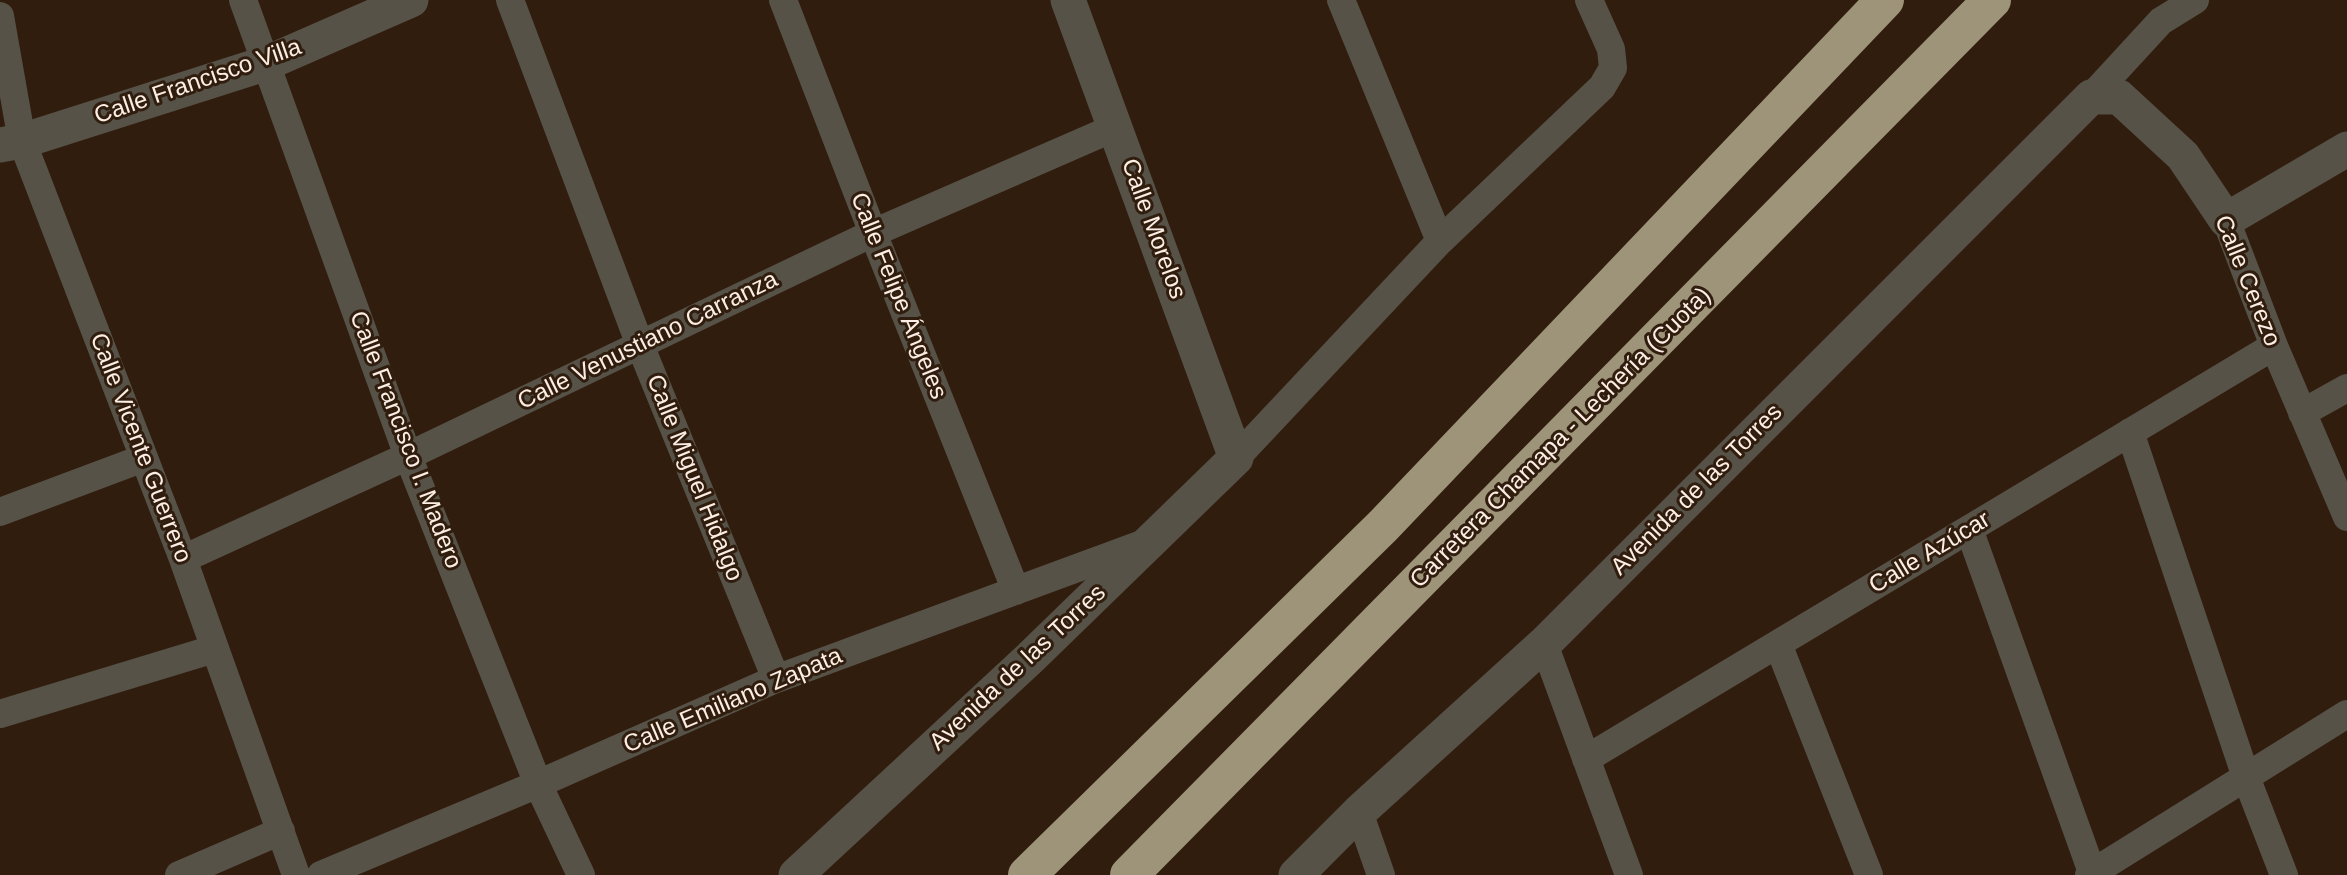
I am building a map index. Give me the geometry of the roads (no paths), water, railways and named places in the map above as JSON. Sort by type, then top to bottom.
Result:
[{"type":"highway","points":[[1027,875],[1383,526],[1885,0]]},
{"type":"highway","name":"Carretera Chamapa - Lechería (Cuota)","points":[[1129,875],[1992,0]]},
{"type":"street","name":"Calle Francisco I. Madero","points":[[243,0],[408,456],[538,784],[581,875]]},
{"type":"street","name":"Calle Francisco Villa","points":[[11,143],[267,64],[411,0]]},
{"type":"street","name":"Calle Miguel Hidalgo","points":[[510,0],[640,345],[776,679]]},
{"type":"street","name":"Calle Felipe Ángeles","points":[[783,0],[1016,591]]},
{"type":"street","name":"Calle Morelos","points":[[1068,0],[1236,458]]},
{"type":"street","points":[[1341,0],[1440,241]]},
{"type":"street","points":[[1236,458],[1440,241],[1602,87],[1613,68],[1611,49],[1590,0]]},
{"type":"street","points":[[2091,97],[2161,21],[2195,0]]},
{"type":"street","name":"Calle Vicente Guerrero","points":[[0,16],[11,143],[145,458],[296,875]]},
{"type":"street","name":"Calle Cerezo","points":[[2091,97],[2119,97],[2183,156],[2226,220],[2273,346],[2347,517]]},
{"type":"street","name":"Avenida de las Torres","points":[[1296,875],[1359,812],[1544,643],[2091,97]]},
{"type":"street","name":"Calle Venustiano Carranza","points":[[183,559],[408,456],[873,233],[1116,127]]},
{"type":"street","points":[[2226,220],[2347,149]]},
{"type":"street","name":"Calle Azúcar","points":[[1586,759],[2273,346]]},
{"type":"street","points":[[2302,413],[2347,388]]},
{"type":"street","points":[[2130,432],[2246,777],[2284,875]]},
{"type":"street","points":[[0,512],[145,458]]},
{"type":"street","name":"Avenida de las Torres","points":[[796,875],[1029,659],[1236,458]]},
{"type":"street","points":[[1969,529],[2092,874],[2347,714]]},
{"type":"street","name":"Calle Emiliano Zapata","points":[[321,875],[538,784],[776,679],[1150,541]]},
{"type":"street","points":[[1544,643],[1629,875]]},
{"type":"street","points":[[1778,644],[1868,875]]},
{"type":"street","points":[[0,714],[214,649]]},
{"type":"street","points":[[1359,812],[1381,875]]},
{"type":"street","points":[[179,875],[281,831]]}]
